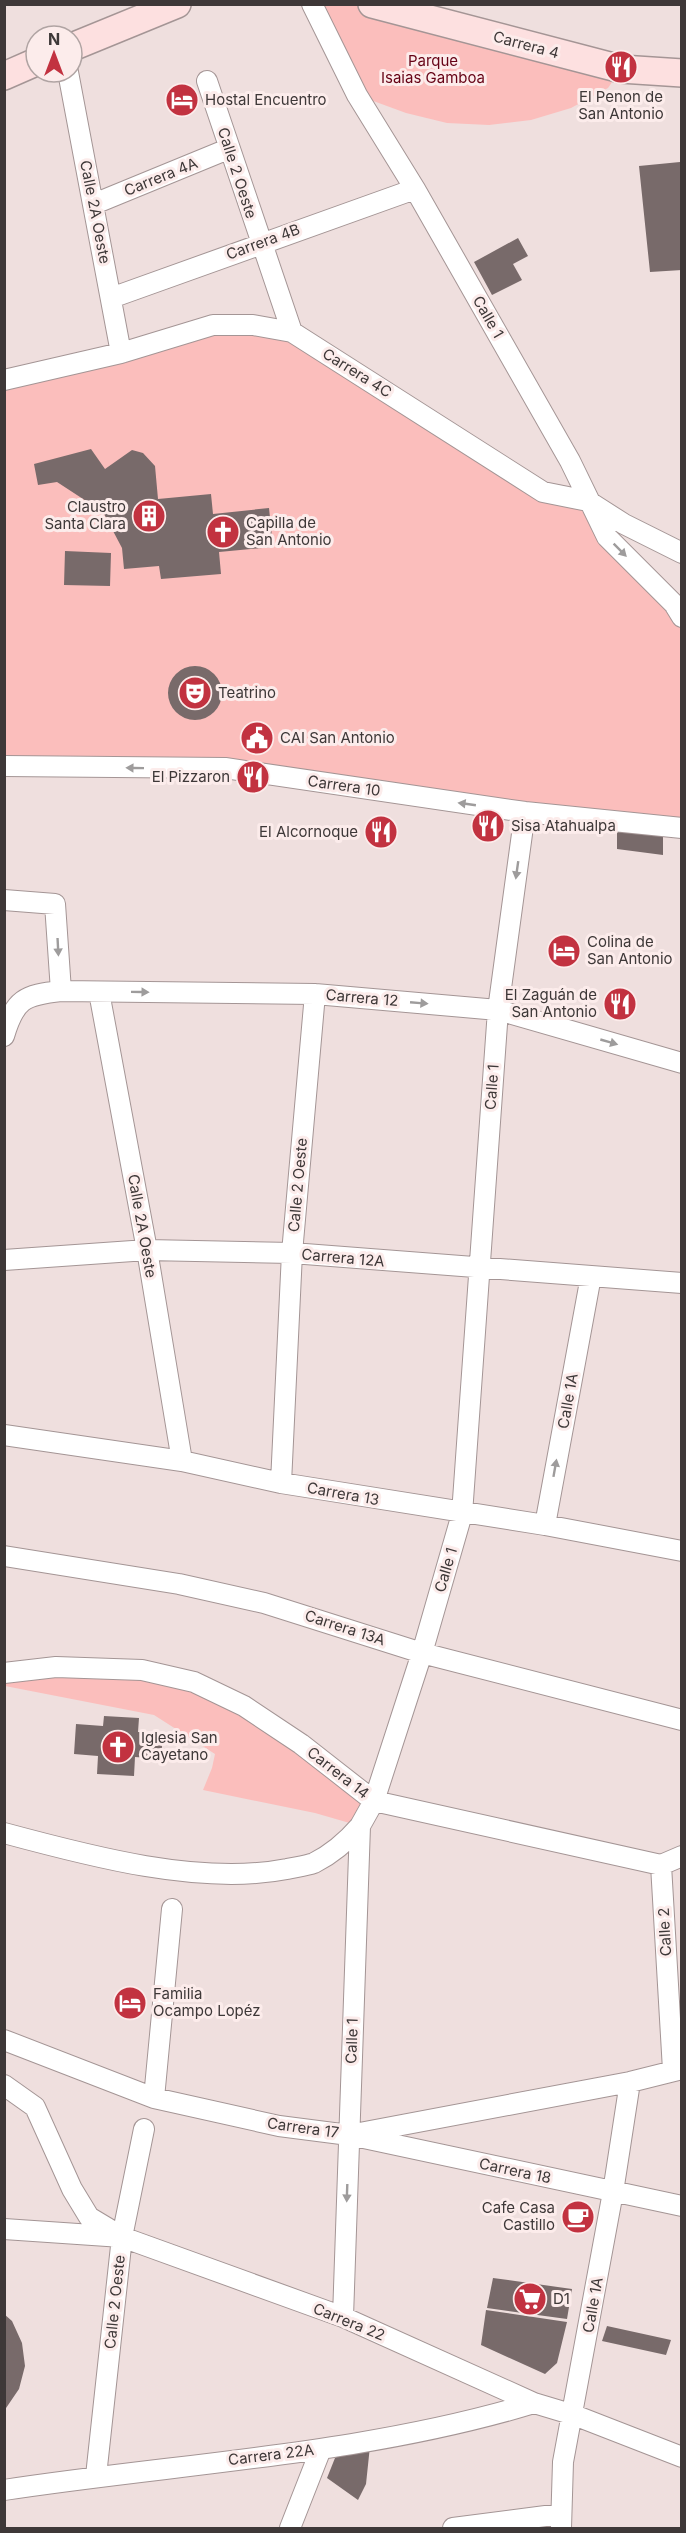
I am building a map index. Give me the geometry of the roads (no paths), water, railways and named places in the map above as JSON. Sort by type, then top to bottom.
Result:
[{"type":"main road","points":[[84,42],[177,4]]},
{"type":"main road","name":"Carrera 4","points":[[372,4],[621,69],[681,73]]},
{"type":"main road","points":[[4,76],[24,67]]},
{"type":"street","name":"Calle 1","points":[[312,4],[357,95],[415,189],[570,461],[607,537],[674,604],[681,617]]},
{"type":"street","points":[[4,61],[24,57]]},
{"type":"street","name":"Calle 2 Oeste","points":[[207,81],[228,149],[292,332]]},
{"type":"street","name":"Calle 2A Oeste","points":[[70,84],[121,353]]},
{"type":"street","name":"Carrera 4A","points":[[93,204],[228,149]]},
{"type":"street","name":"Carrera 4B","points":[[111,298],[415,189]]},
{"type":"street","name":"Carrera 4C","points":[[4,380],[121,353],[213,325],[254,325],[292,332],[543,492],[588,501],[624,524],[681,553]]},
{"type":"street","name":"Carrera 10","points":[[4,766],[225,768],[525,812],[681,828]]},
{"type":"street","name":"Calle 1","points":[[343,2318],[360,1826],[374,1801],[422,1653],[462,1514],[498,1010],[525,812]]},
{"type":"street","points":[[4,900],[55,904],[61,990]]},
{"type":"street","name":"Carrera 12","points":[[4,1036],[14,1010],[23,999],[35,993],[61,990],[315,994],[498,1010],[681,1063]]},
{"type":"street","name":"Calle 2A Oeste","points":[[99,992],[147,1250],[182,1461]]},
{"type":"street","name":"Calle 2 Oeste","points":[[281,1483],[292,1254],[315,994]]},
{"type":"street","name":"Carrera 12A","points":[[4,1260],[147,1250],[292,1254],[681,1283]]},
{"type":"street","name":"Calle 1A","points":[[545,1525],[591,1276]]},
{"type":"street","name":"Carrera 13","points":[[4,1435],[182,1461],[281,1483],[462,1514],[545,1525],[681,1551]]},
{"type":"street","name":"Carrera 13A","points":[[4,1556],[179,1584],[264,1603],[422,1653],[681,1720]]},
{"type":"street","name":"Carrera 14","points":[[4,1673],[56,1667],[142,1670],[194,1682],[254,1712],[301,1744],[374,1801],[661,1865]]},
{"type":"street","points":[[4,1833],[77,1852],[176,1870],[261,1874],[313,1864],[347,1841],[360,1826]]},
{"type":"street","points":[[661,1865],[681,1856]]},
{"type":"street","name":"Calle 2","points":[[661,1865],[677,2069]]},
{"type":"street","points":[[154,2098],[172,1909]]},
{"type":"street","name":"Carrera 17","points":[[4,2040],[154,2098],[279,2126],[349,2135],[630,2082],[677,2069]]},
{"type":"street","name":"Calle 1A","points":[[561,2521],[563,2462],[574,2415],[630,2082]]},
{"type":"street","points":[[4,2085],[35,2107],[72,2189],[89,2217],[123,2237]]},
{"type":"street","name":"Calle 2 Oeste","points":[[96,2476],[123,2237],[144,2130]]},
{"type":"street","name":"Carrera 18","points":[[349,2135],[681,2206]]},
{"type":"street","name":"Carrera 22","points":[[4,2229],[123,2237],[343,2318],[534,2403],[574,2415],[681,2457]]},
{"type":"street","name":"Carrera 22A","points":[[4,2490],[96,2476],[321,2450],[475,2421],[534,2403]]},
{"type":"street","points":[[290,2529],[321,2450]]},
{"type":"street","points":[[453,2529],[561,2521]]},
{"type":"place","name":"El Penon de San Antonio","points":[[621,67]]},
{"type":"place","name":"Hostal Encuentro","points":[[182,100]]},
{"type":"place","name":"Claustro Santa Clara","points":[[149,516]]},
{"type":"place","name":"Capilla de San Antonio","points":[[223,532]]},
{"type":"place","name":"Teatrino","points":[[195,693]]},
{"type":"place","name":"CAI San Antonio","points":[[257,738]]},
{"type":"place","name":"El Pizzaron","points":[[253,777]]},
{"type":"place","name":"Sisa Atahualpa","points":[[488,826]]},
{"type":"place","name":"El Alcornoque","points":[[381,832]]},
{"type":"place","name":"Colina de San Antonio","points":[[564,951]]},
{"type":"place","name":"El Zaguán de San Antonio","points":[[620,1004]]},
{"type":"place","name":"Iglesia San Cayetano","points":[[118,1747]]},
{"type":"place","name":"Familia Ocampo Lopéz","points":[[130,2003]]},
{"type":"place","name":"Cafe Casa Castillo","points":[[578,2217]]},
{"type":"place","name":"D1","points":[[530,2299]]},
{"type":"park label","name":"Parque Isaias Gamboa","points":[[433,70]]}]
